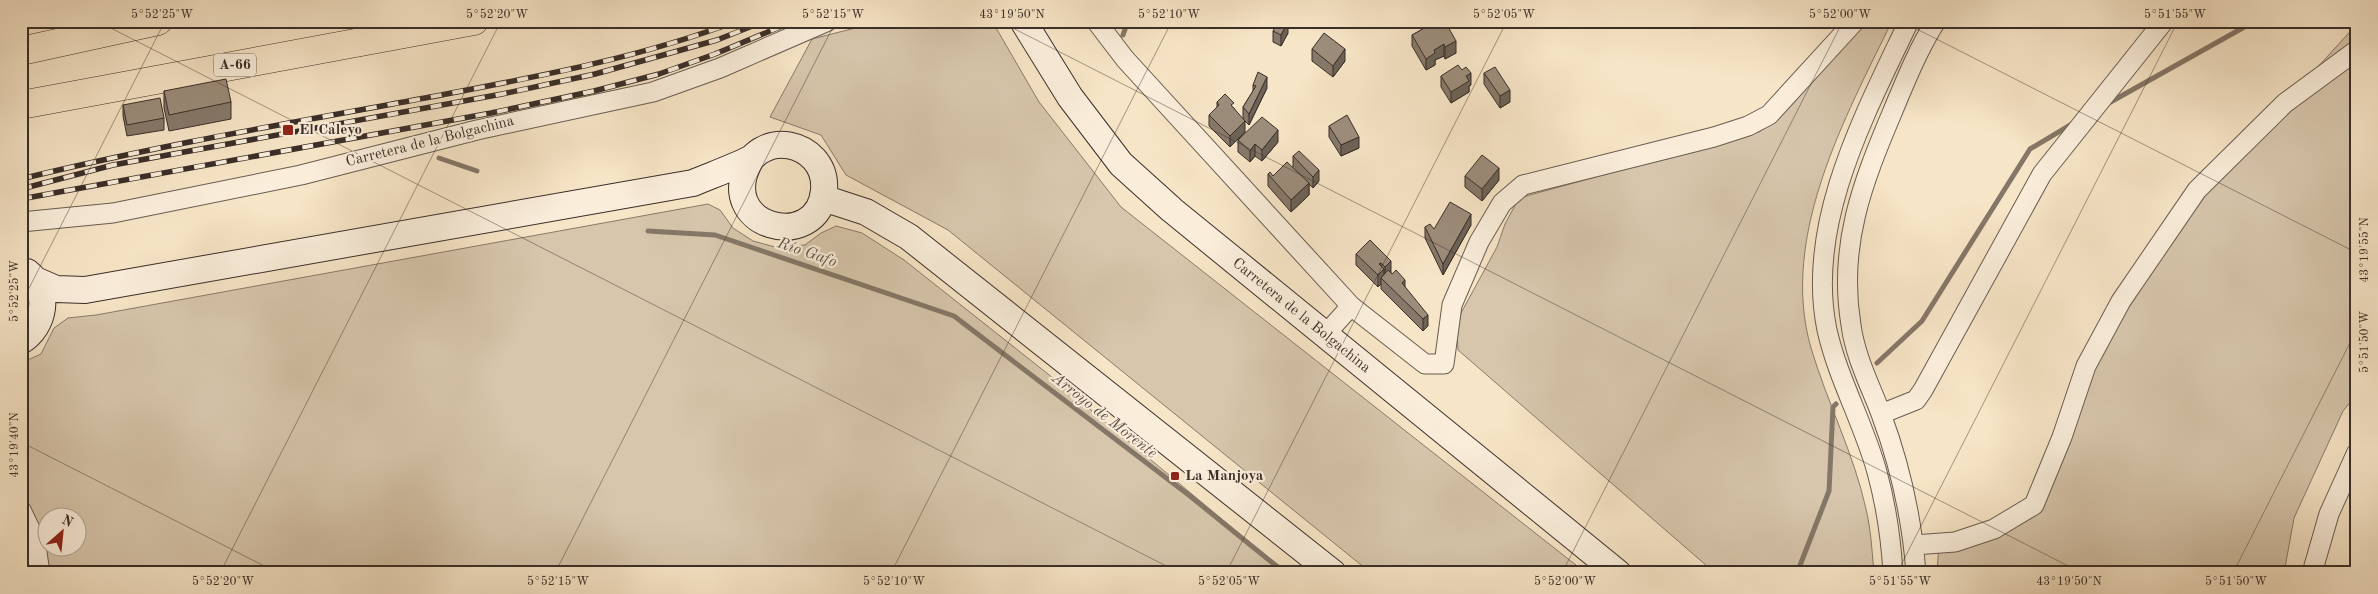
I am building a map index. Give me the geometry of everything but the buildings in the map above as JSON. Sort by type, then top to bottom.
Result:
[{"type":"highway","points":[[21,51],[158,21]]},
{"type":"highway","name":"A-66","points":[[21,105],[474,21]]},
{"type":"street","name":"Carretera de la Bolgachina","points":[[21,222],[113,213],[282,178],[477,130],[653,92],[720,68],[828,21]]},
{"type":"street","name":"Carretera de la Bolgachina","points":[[1023,21],[1070,97],[1122,164],[1172,210],[1324,336],[1618,573]]},
{"type":"street","points":[[1096,21],[1125,58],[1351,306],[1425,364],[1444,364],[1452,306],[1479,242],[1502,203],[1523,185],[1748,126],[1769,115],[1855,21]]},
{"type":"street","points":[[1893,573],[1891,536],[1877,472],[1827,329],[1822,264],[1833,202],[1857,135],[1909,21]]},
{"type":"street","points":[[1916,573],[1914,545],[1900,471],[1869,385],[1851,326],[1847,269],[1857,202],[1901,91],[1936,21]]},
{"type":"street","points":[[1881,414],[1916,400],[1924,390],[2042,174],[2164,21]]},
{"type":"street","points":[[1914,545],[1955,542],[1994,529],[2034,505],[2062,437],[2086,366],[2121,301],[2197,190],[2284,103],[2357,50]]},
{"type":"street","points":[[27,274],[56,290],[85,290],[693,183],[751,159],[762,150],[778,144],[792,145],[808,153],[819,165],[825,181],[824,198],[817,211],[805,222],[788,228],[772,226],[753,215],[745,204],[729,193],[693,183]]},
{"type":"street","points":[[745,204],[741,189],[743,173],[751,159]]},
{"type":"street","points":[[824,198],[866,212],[910,237],[1333,573]]},
{"type":"street","points":[[27,274],[42,297],[40,318]]},
{"type":"street","points":[[21,341],[30,336],[40,318],[58,304],[85,290]]},
{"type":"street","points":[[1324,336],[1351,306]]},
{"type":"street","points":[[2312,573],[2329,514],[2357,452]]},
{"type":"street","points":[[21,510],[35,539],[40,573]]},
{"type":"shaded area","points":[[883,21],[992,21],[1039,102],[1121,207],[1586,573],[1371,573],[948,230],[846,175],[821,135],[770,117],[812,39]]},
{"type":"shaded area","points":[[1863,21],[1892,21],[1855,97],[1822,179],[1810,221],[1804,264],[1803,306],[1811,348],[1861,489],[1869,525],[1874,573],[1715,573],[1458,350],[1457,331],[1461,313],[1497,247],[1505,224],[1519,198],[1759,132],[1772,123]]},
{"type":"shaded area","points":[[2357,24],[2357,394],[2343,411],[2294,518],[2284,573],[1937,573],[1939,543],[2034,505],[2086,366],[2197,190],[2285,103]]},
{"type":"shaded area","points":[[708,204],[720,210],[733,228],[753,241],[775,247],[805,245],[821,233],[836,226],[862,233],[904,260],[1048,374],[1284,571],[40,573],[21,510],[21,363],[41,354],[54,328],[68,318],[96,315]]},
{"type":"waterway","name":"Río Gafo","points":[[1123,35],[1128,21]]},
{"type":"waterway","points":[[2107,104],[2255,21]]},
{"type":"waterway","points":[[1877,363],[1922,321],[2030,149],[2072,124]]},
{"type":"waterway","points":[[439,158],[477,171]]},
{"type":"waterway","name":"Arroyo de Morente","points":[[648,231],[715,235],[954,316],[1190,496],[1285,573]]},
{"type":"waterway","points":[[1797,573],[1829,491],[1833,407],[1836,404]]},
{"type":"railway","points":[[21,179],[172,145],[543,75],[622,57],[737,21]]},
{"type":"railway","points":[[21,189],[113,165],[502,94],[595,74],[717,40],[765,21]]},
{"type":"railway","points":[[21,199],[491,113],[594,91],[659,74],[715,54],[794,21]]},
{"type":"place","name":"El Caleyo","points":[[288,130]]},
{"type":"place","name":"La Manjoya","points":[[1175,476]]}]
